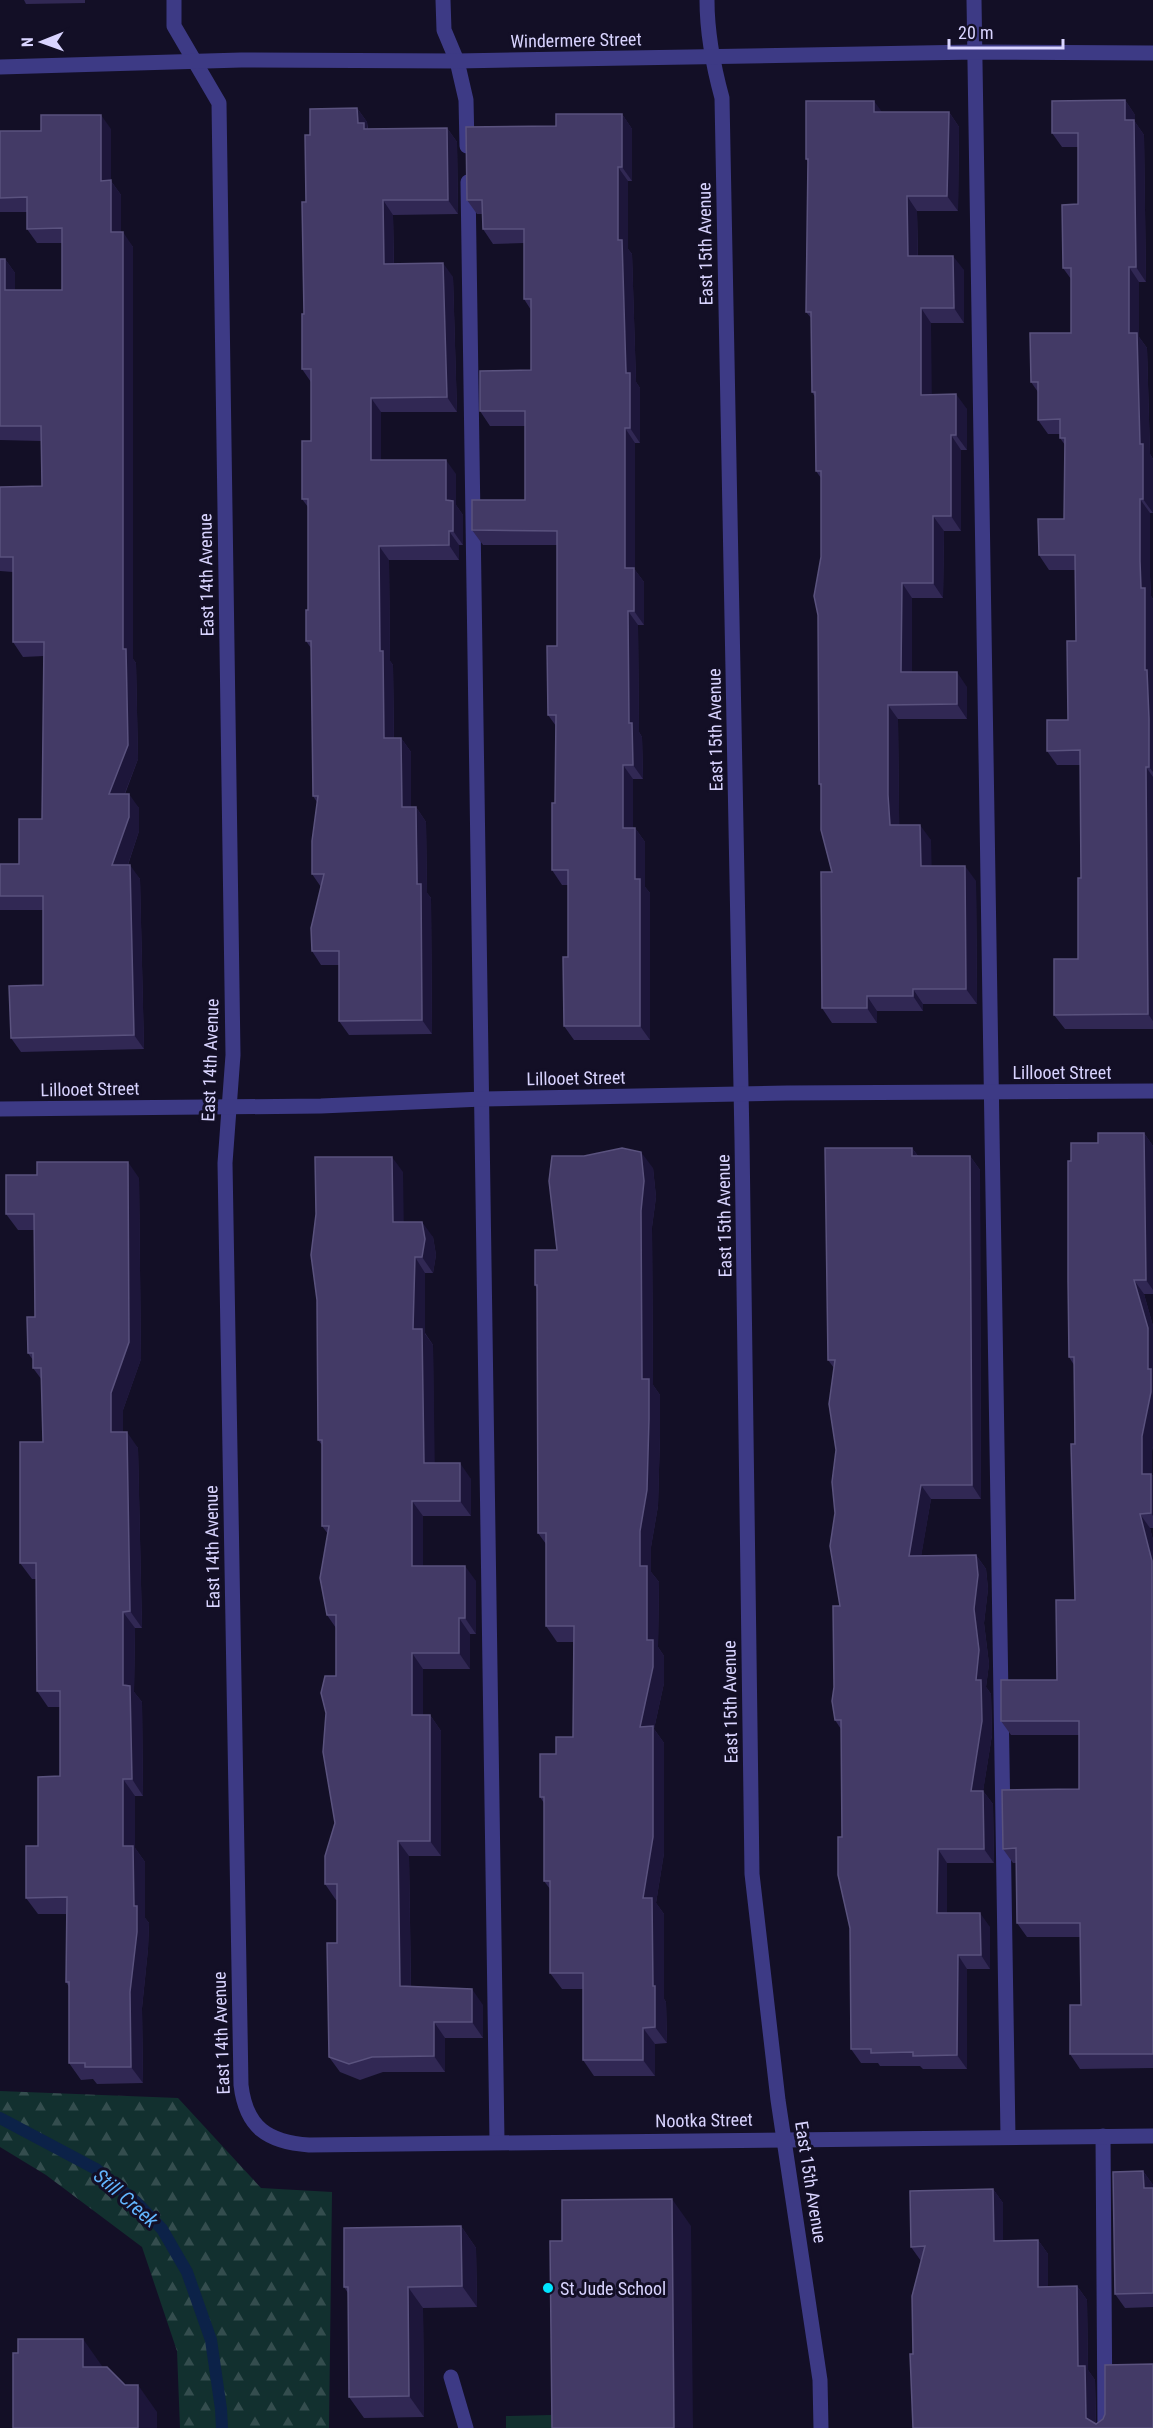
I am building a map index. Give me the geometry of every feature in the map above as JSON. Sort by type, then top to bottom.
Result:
[{"type":"street","name":"East 14th Avenue","points":[[174,0],[174,26],[219,103],[233,1055],[225,1163],[241,2085],[243,2103],[249,2117],[259,2128]]},
{"type":"street","points":[[443,0],[444,30],[458,61],[466,100],[483,1099],[497,2141]]},
{"type":"street","name":"East 15th Avenue","points":[[706,0],[711,57],[722,98],[741,1094],[752,1874],[776,2088],[820,2380],[821,2428]]},
{"type":"street","points":[[974,0],[1008,2137]]},
{"type":"street","name":"Windermere Street","points":[[0,67],[194,61],[458,61],[976,52],[1153,53]]},
{"type":"street","name":"Lillooet Street","points":[[0,1109],[229,1107],[741,1094],[1153,1091]]},
{"type":"street","name":"Nootka Street","points":[[259,2128],[278,2140],[309,2145],[497,2141],[1153,2136]]},
{"type":"street","points":[[1103,2136],[1105,2428]]},
{"type":"street","points":[[451,2377],[466,2428]]},
{"type":"green space","points":[[0,2091],[178,2098],[261,2188],[332,2192],[329,2428],[180,2428],[177,2351],[142,2247],[46,2175],[0,2147]]},
{"type":"green space","points":[[551,2415],[552,2428],[506,2428],[506,2416]]},
{"type":"building","points":[[1125,100],[1125,120],[1134,120],[1136,267],[1129,267],[1129,333],[1137,333],[1140,444],[1143,444],[1140,561],[1141,588],[1145,588],[1145,670],[1147,670],[1149,719],[1149,767],[1146,767],[1148,1014],[1054,1015],[1054,959],[1078,959],[1078,878],[1081,878],[1080,750],[1047,751],[1047,720],[1068,720],[1067,641],[1076,641],[1075,555],[1039,555],[1038,519],[1064,519],[1065,438],[1060,438],[1060,419],[1038,420],[1038,382],[1031,382],[1030,333],[1071,333],[1071,268],[1063,268],[1062,205],[1078,204],[1078,133],[1052,133],[1052,101]]},
{"type":"building","points":[[806,101],[874,101],[874,112],[949,112],[947,196],[907,196],[908,256],[953,256],[954,308],[921,308],[921,395],[956,394],[956,435],[951,435],[951,516],[933,516],[933,583],[902,583],[901,672],[957,672],[957,704],[888,705],[888,795],[890,825],[920,825],[921,866],[965,866],[966,989],[913,989],[913,996],[867,996],[867,1008],[822,1008],[821,872],[832,872],[821,830],[821,784],[819,784],[818,615],[814,596],[821,557],[821,471],[816,471],[811,312],[806,312],[808,159],[806,159]]},
{"type":"building","points":[[357,108],[358,123],[364,123],[364,129],[447,128],[448,200],[383,200],[384,264],[443,263],[447,397],[371,398],[371,460],[446,460],[446,500],[453,501],[453,531],[449,531],[449,545],[379,546],[384,738],[401,738],[402,807],[416,807],[417,884],[421,884],[422,1020],[339,1021],[339,951],[312,951],[311,928],[324,874],[312,874],[312,841],[318,796],[313,796],[311,641],[306,641],[308,499],[302,499],[302,441],[311,441],[311,369],[302,369],[302,314],[304,314],[302,202],[306,202],[305,135],[310,135],[310,109]]},
{"type":"building","points":[[556,114],[622,114],[622,167],[618,167],[618,240],[622,240],[626,373],[630,373],[630,428],[625,428],[625,568],[634,568],[634,611],[628,611],[629,723],[632,723],[633,765],[623,765],[623,828],[635,828],[635,879],[640,879],[640,1026],[564,1026],[563,957],[568,957],[568,870],[552,870],[556,715],[548,715],[547,646],[557,646],[557,531],[472,530],[472,500],[525,500],[525,411],[480,411],[480,371],[531,370],[531,299],[524,299],[524,229],[483,229],[482,200],[467,200],[466,127],[556,126]]},
{"type":"building","points":[[41,115],[101,115],[101,181],[111,180],[111,232],[123,232],[123,649],[126,649],[128,745],[109,794],[129,794],[129,817],[112,865],[130,865],[134,1035],[11,1038],[9,986],[43,985],[43,896],[0,896],[0,864],[19,864],[19,819],[42,819],[44,642],[13,642],[13,557],[0,557],[0,487],[42,486],[41,426],[0,426],[0,259],[5,259],[5,290],[62,290],[62,228],[27,229],[27,197],[0,198],[0,131],[41,131]]},
{"type":"building","points":[[1098,1133],[1144,1133],[1146,1280],[1134,1280],[1148,1328],[1148,1369],[1151,1369],[1151,1392],[1142,1436],[1142,1474],[1151,1474],[1151,1513],[1140,1514],[1152,1561],[1153,2054],[1070,2054],[1070,2005],[1081,2005],[1080,1923],[1017,1923],[1016,1848],[1003,1849],[1002,1790],[1079,1789],[1079,1721],[1001,1721],[1001,1680],[1057,1680],[1056,1600],[1075,1600],[1071,1444],[1075,1444],[1074,1357],[1069,1357],[1068,1161],[1071,1161],[1071,1143],[1098,1143]]},
{"type":"building","points":[[622,1148],[641,1152],[644,1181],[641,1211],[642,1379],[649,1379],[649,1419],[647,1490],[640,1531],[640,1566],[647,1566],[647,1640],[653,1640],[653,1667],[640,1727],[653,1726],[653,1837],[643,1898],[652,1898],[655,2027],[643,2028],[643,2060],[583,2060],[583,1973],[550,1973],[550,1881],[544,1881],[544,1797],[540,1797],[540,1754],[556,1754],[556,1737],[573,1737],[574,1626],[546,1626],[546,1533],[538,1533],[535,1250],[557,1250],[549,1181],[552,1156],[584,1156]]},
{"type":"building","points":[[825,1148],[912,1148],[912,1156],[970,1156],[972,1485],[921,1485],[909,1556],[976,1555],[978,1575],[974,1609],[979,1650],[976,1680],[981,1680],[982,1721],[971,1791],[983,1791],[984,1849],[938,1849],[937,1913],[980,1913],[981,1955],[958,1955],[957,2055],[913,2056],[913,2052],[871,2053],[871,2049],[851,2049],[850,1928],[838,1875],[838,1837],[842,1837],[841,1720],[835,1720],[832,1701],[834,1687],[833,1606],[840,1606],[830,1546],[835,1513],[832,1482],[836,1450],[829,1404],[835,1360],[828,1360]]},
{"type":"building","points":[[315,1157],[392,1157],[393,1222],[422,1222],[425,1239],[422,1257],[415,1257],[413,1329],[422,1329],[424,1463],[460,1463],[460,1501],[412,1501],[412,1566],[465,1566],[465,1618],[459,1618],[459,1653],[412,1653],[412,1715],[430,1715],[430,1841],[398,1841],[400,1986],[472,1989],[472,2022],[434,2022],[434,2056],[372,2057],[349,2064],[329,2057],[327,1943],[337,1943],[337,1884],[325,1884],[325,1856],[335,1823],[323,1752],[326,1713],[321,1693],[325,1676],[336,1676],[336,1615],[327,1615],[320,1578],[329,1526],[322,1526],[322,1440],[318,1440],[317,1300],[311,1255],[316,1214]]},
{"type":"building","points":[[37,1162],[128,1162],[129,1342],[111,1393],[111,1432],[127,1432],[130,1611],[123,1612],[123,1685],[130,1686],[132,1779],[123,1779],[123,1846],[133,1846],[134,1906],[137,1906],[137,1932],[130,1992],[131,2067],[85,2067],[85,2063],[69,2063],[69,1982],[66,1982],[67,1897],[26,1898],[26,1846],[38,1846],[38,1777],[60,1776],[60,1691],[37,1691],[36,1563],[20,1563],[20,1442],[43,1442],[41,1368],[33,1368],[33,1353],[28,1353],[27,1317],[35,1317],[34,1214],[6,1214],[6,1175],[37,1175]]},
{"type":"building","points":[[1143,2171],[1144,2188],[1153,2188],[1153,2293],[1115,2294],[1113,2172]]},
{"type":"building","points":[[993,2189],[994,2241],[1038,2240],[1038,2287],[1077,2286],[1078,2366],[1085,2366],[1086,2418],[1096,2424],[1103,2419],[1105,2414],[1105,2365],[1153,2364],[1153,2428],[913,2428],[910,2354],[913,2354],[912,2296],[925,2246],[911,2247],[910,2191]]},
{"type":"building","points":[[672,2199],[674,2428],[552,2428],[550,2241],[562,2241],[562,2200]]},
{"type":"building","points":[[461,2226],[462,2286],[408,2287],[409,2396],[349,2397],[348,2287],[344,2287],[344,2228]]},
{"type":"building","points":[[18,2339],[83,2339],[83,2367],[107,2367],[125,2385],[138,2385],[138,2428],[13,2428],[13,2353],[18,2353]]},
{"type":"waterway","name":"Still Creek","points":[[0,2118],[96,2169],[136,2202],[162,2229],[187,2272],[211,2340],[222,2428]]},
{"type":"place","name":"St Jude School","points":[[548,2288]]}]
